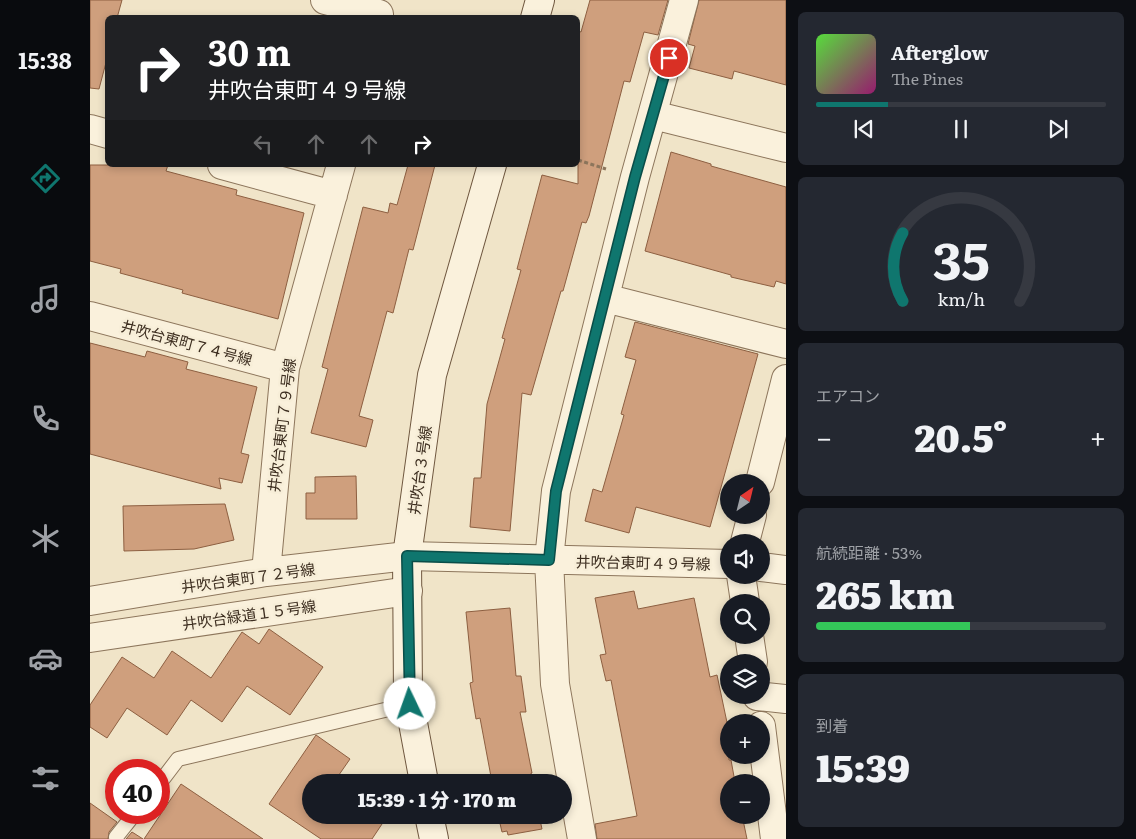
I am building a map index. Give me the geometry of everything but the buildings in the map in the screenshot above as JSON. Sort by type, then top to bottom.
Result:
[{"type":"street","points":[[325,0],[380,11]]},
{"type":"street","points":[[536,15],[540,0]]},
{"type":"street","points":[[582,839],[556,684],[549,560],[556,491],[635,177],[684,0]]},
{"type":"street","points":[[653,115],[786,148]]},
{"type":"street","points":[[90,129],[105,133]]},
{"type":"street","points":[[229,167],[333,195]]},
{"type":"street","name":"井吹台東町７９号線","points":[[266,572],[285,368],[340,167]]},
{"type":"street","name":"井吹台３号線","points":[[423,774],[410,704],[407,556],[432,375],[491,167]]},
{"type":"street","points":[[605,298],[786,344]]},
{"type":"street","name":"井吹台東町７４号線","points":[[90,316],[285,368]]},
{"type":"street","points":[[762,474],[786,379]]},
{"type":"street","name":"井吹台東町４９号線","points":[[407,556],[720,564]]},
{"type":"street","name":"井吹台東町７２号線","points":[[90,601],[266,572],[407,556]]},
{"type":"street","points":[[770,568],[786,570]]},
{"type":"street","name":"井吹台緑道１５号線","points":[[90,638],[408,590]]},
{"type":"street","points":[[770,697],[786,699]]},
{"type":"street","points":[[766,764],[775,839]]},
{"type":"street","points":[[431,824],[434,839]]},
{"type":"lane","points":[[170,770],[178,759],[410,704]]},
{"type":"lane","points":[[116,837],[126,824]]},
{"type":"route","points":[[410,704],[408,696],[407,556],[549,560],[556,491],[635,177],[669,58]]}]
